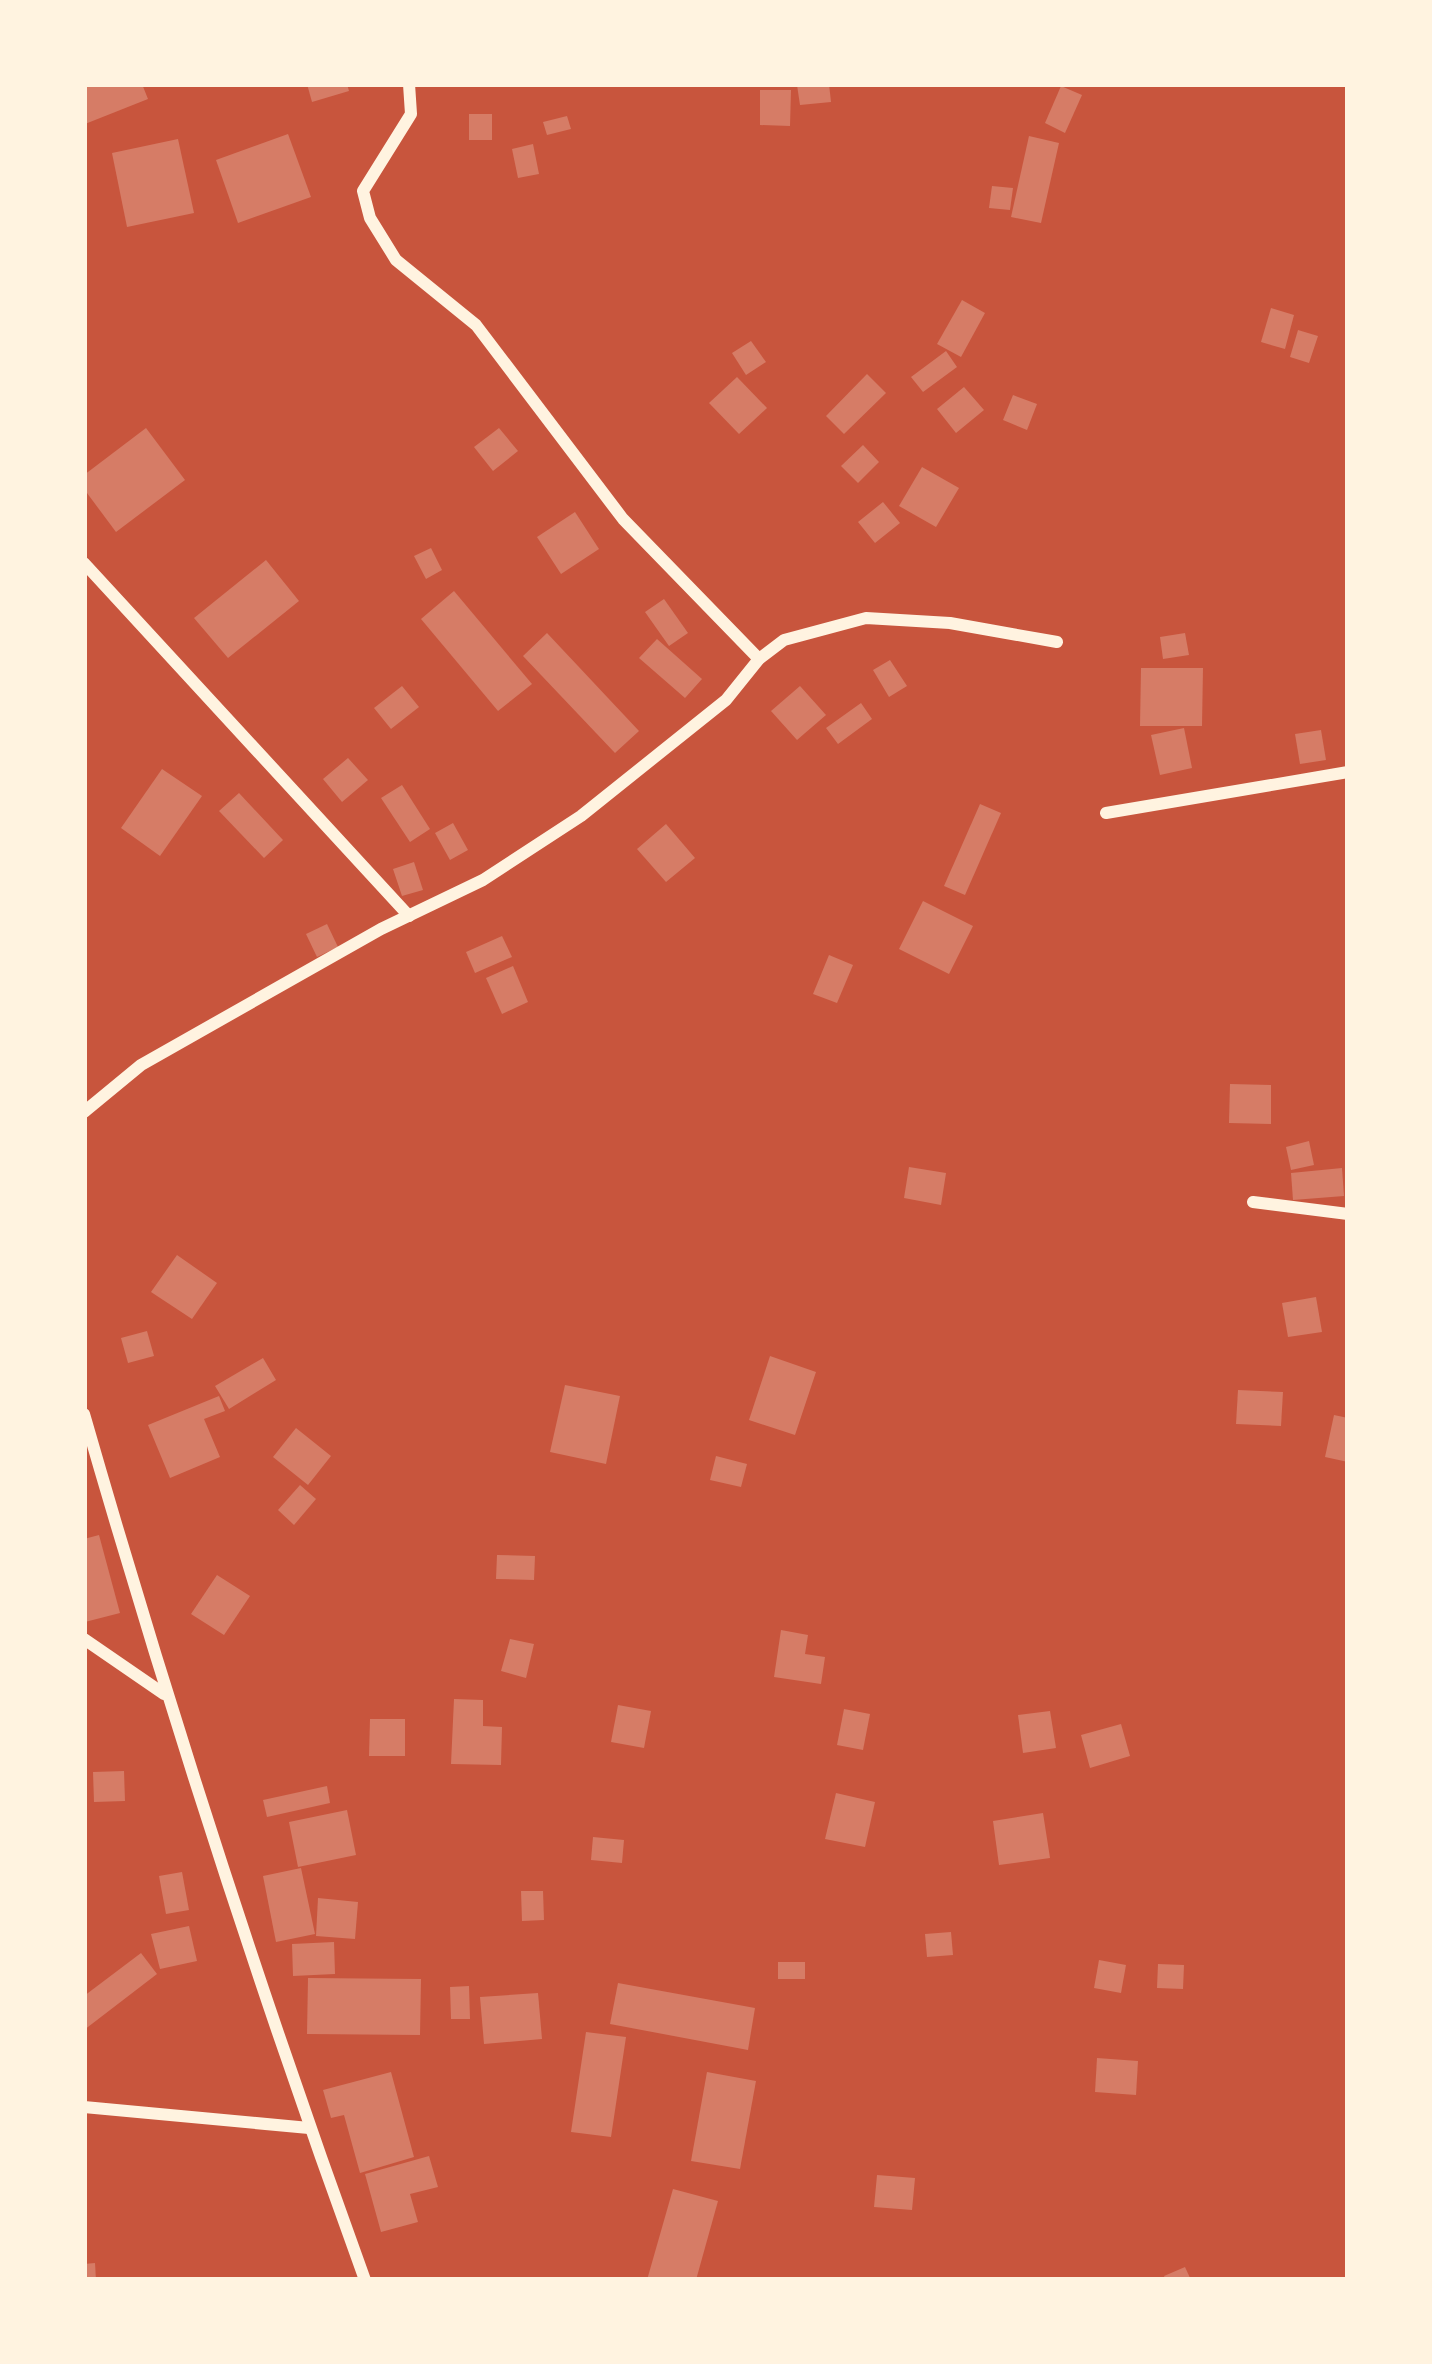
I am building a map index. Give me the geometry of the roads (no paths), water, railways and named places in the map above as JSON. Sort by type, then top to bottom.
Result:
[{"type":"street","points":[[409,84],[411,114],[363,191],[379,232],[425,288],[485,335],[623,519],[759,659]]},
{"type":"street","points":[[84,563],[409,916]]},
{"type":"street","points":[[84,1112],[141,1065],[483,880],[580,816],[726,700],[759,659],[801,634],[866,618],[950,623],[1057,642]]},
{"type":"street","points":[[1106,812],[1348,772]]},
{"type":"street","points":[[1252,1202],[1348,1214]]},
{"type":"street","points":[[84,1414],[165,1694],[309,2128],[365,2280]]},
{"type":"street","points":[[84,1639],[165,1694]]},
{"type":"street","points":[[84,2107],[309,2128]]}]
